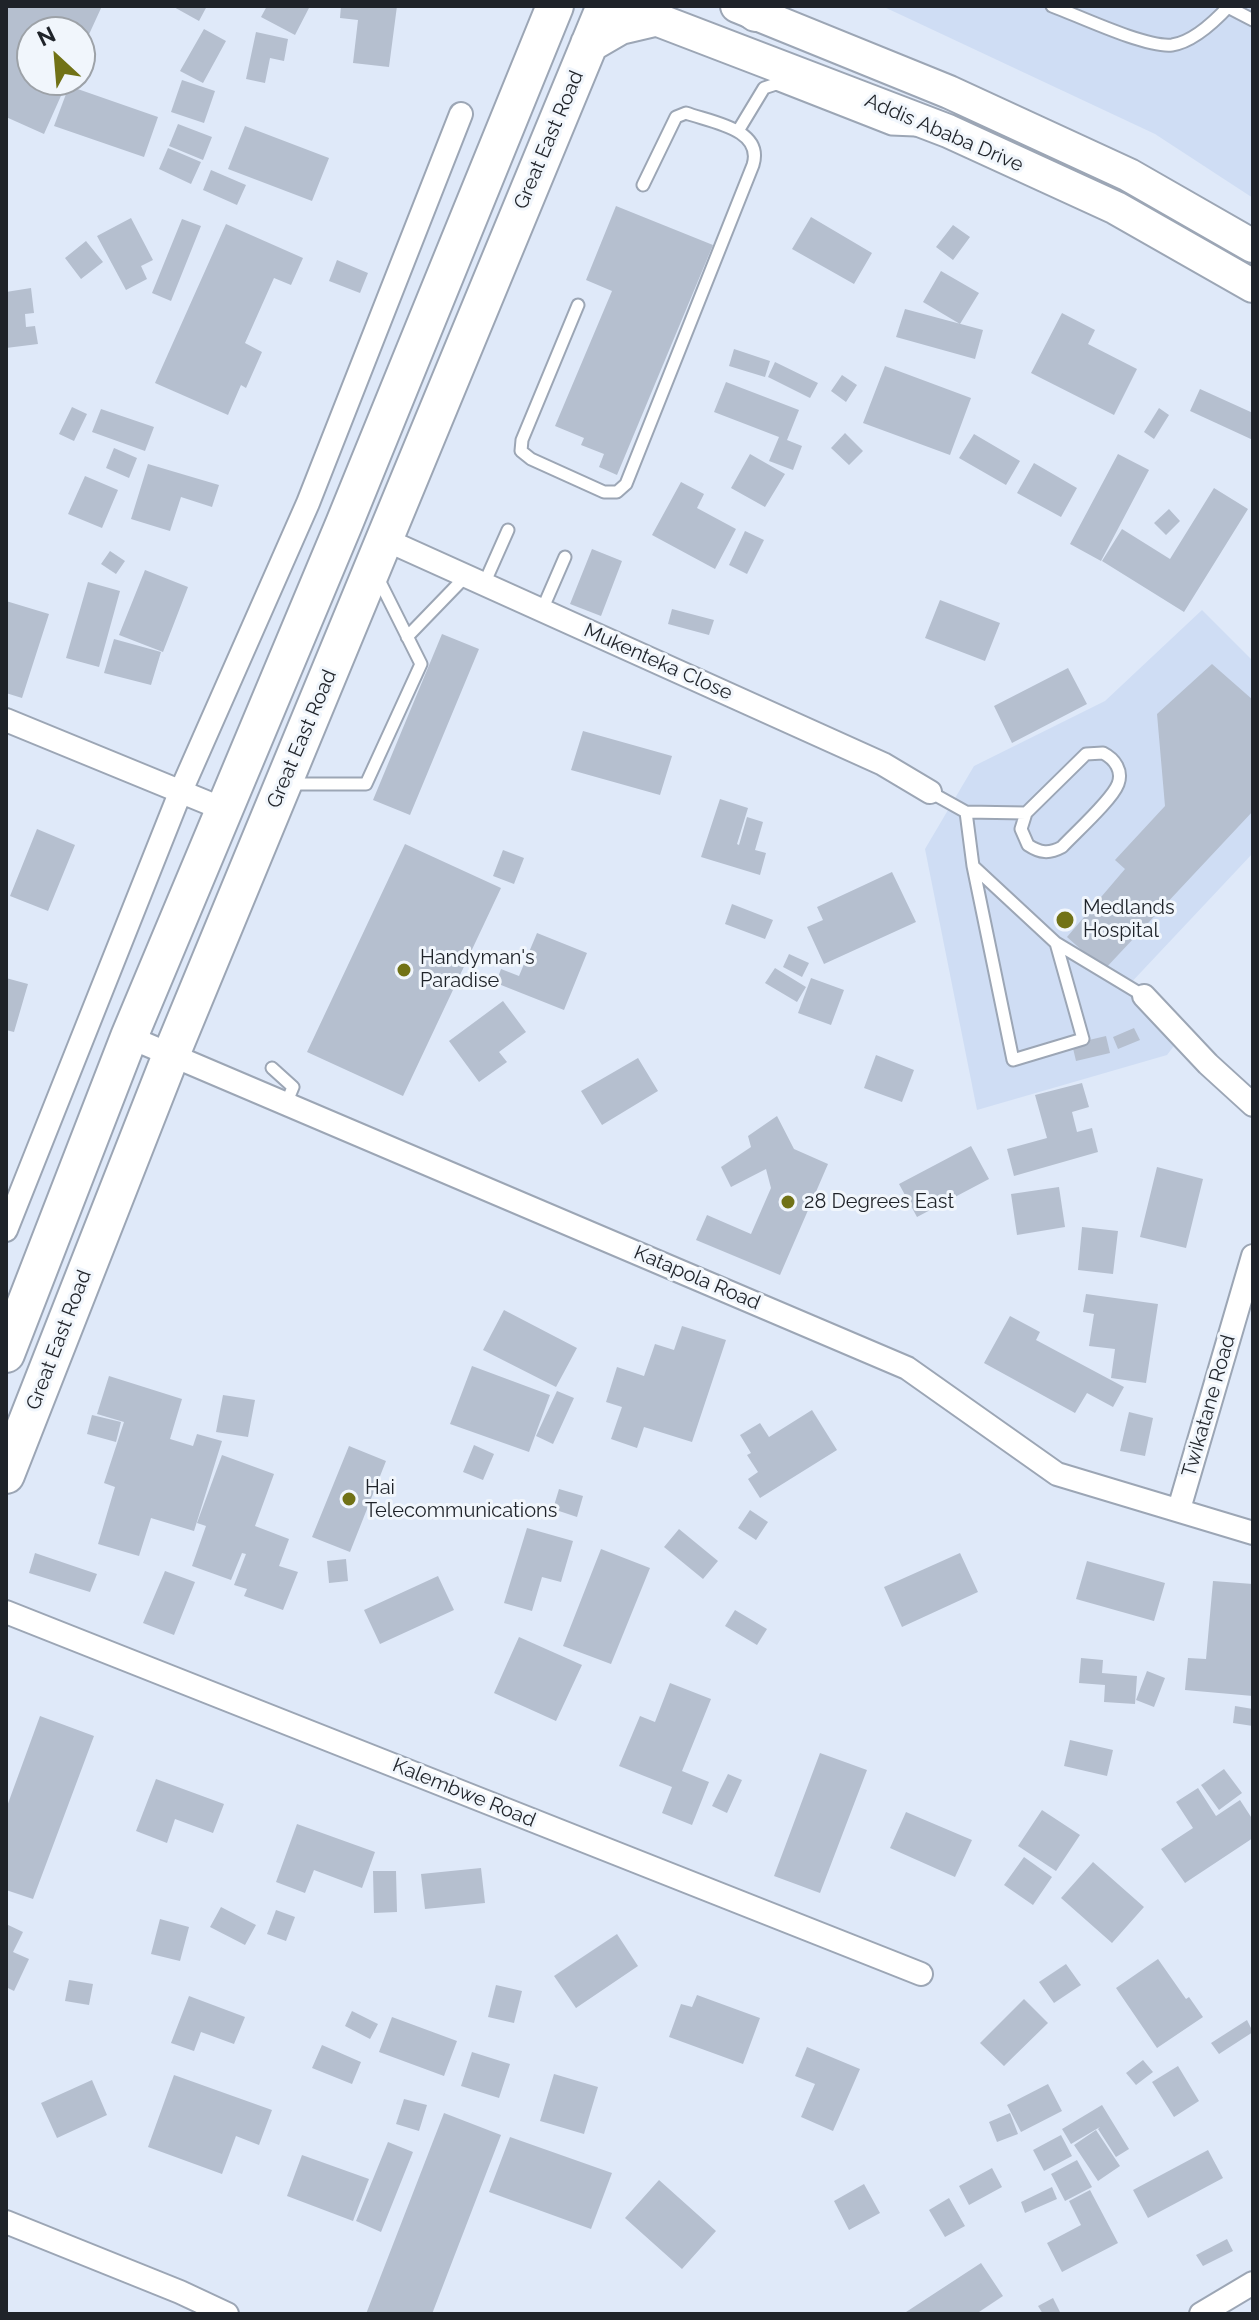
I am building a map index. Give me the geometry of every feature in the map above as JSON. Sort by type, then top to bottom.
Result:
[{"type":"main road","points":[[6,1354],[129,1037],[344,524],[555,6]]},
{"type":"main road","name":"Great East Road","points":[[6,1475],[171,1055],[605,6]]},
{"type":"main road","name":"Addis Ababa Drive","points":[[747,8],[949,92],[1129,175],[1253,246]]},
{"type":"main road","points":[[589,44],[638,12]]},
{"type":"main road","name":"Addis Ababa Drive","points":[[638,12],[948,131],[1116,208],[1253,286]]},
{"type":"street","points":[[6,1230],[180,793],[308,503],[461,114]]},
{"type":"street","name":"Mukenteka Close","points":[[378,553],[475,580],[883,764],[930,792]]},
{"type":"street","points":[[6,720],[223,809]]},
{"type":"street","points":[[1144,996],[1208,1064],[1253,1105]]},
{"type":"street","name":"Katapola Road","points":[[129,1037],[907,1368],[1057,1474],[1253,1533]]},
{"type":"street","name":"Twikatane Road","points":[[1179,1509],[1253,1256]]},
{"type":"street","name":"Kalembwe Road","points":[[6,1612],[921,1974]]},
{"type":"street","points":[[6,2222],[227,2314]]},
{"type":"street","points":[[1201,2314],[1253,2283]]},
{"type":"lane","points":[[1052,6],[1144,41],[1172,45],[1191,37],[1228,6],[1253,20]]},
{"type":"lane","points":[[738,131],[764,88],[776,84],[891,129],[948,131]]},
{"type":"lane","points":[[578,305],[522,440],[521,451],[531,459],[604,492],[617,492],[626,484],[753,165],[756,155],[753,142],[738,131],[686,113],[676,117],[643,185]]},
{"type":"lane","points":[[407,637],[475,580],[508,530]]},
{"type":"lane","points":[[282,784],[366,784],[421,664],[407,637],[378,553]]},
{"type":"lane","points":[[542,610],[565,557]]},
{"type":"lane","points":[[930,792],[966,812],[1026,813],[1086,754],[1103,753],[1116,763],[1119,771],[1117,788],[1054,852],[1036,851],[1028,845],[1021,829],[1026,813]]},
{"type":"lane","points":[[966,812],[973,866],[1013,1060],[1083,1039],[1056,943]]},
{"type":"lane","points":[[973,866],[1056,943],[1144,996]]},
{"type":"lane","points":[[272,1068],[293,1087],[286,1104]]},
{"type":"shaded area","points":[[882,6],[1253,6],[1253,198],[1155,134]]},
{"type":"shaded area","name":"Medlands Hospital","points":[[1202,610],[1253,661],[1253,853],[1127,987],[1176,1043],[1167,1055],[977,1110],[925,849],[974,766],[1105,701]]},
{"type":"building","points":[[6,6],[102,6],[96,19],[96,16],[16,16],[16,96],[61,96],[44,134],[6,117]]},
{"type":"building","points":[[172,6],[207,6],[199,21]]},
{"type":"building","points":[[267,6],[310,6],[295,35],[261,17]]},
{"type":"building","points":[[341,6],[397,6],[389,67],[353,63],[358,20],[340,18]]},
{"type":"building","points":[[204,29],[226,41],[203,83],[180,71]]},
{"type":"building","points":[[256,32],[288,39],[284,61],[270,58],[265,83],[246,79]]},
{"type":"building","points":[[182,80],[215,91],[204,123],[171,112]]},
{"type":"building","points":[[96,95],[158,117],[144,157],[54,126],[65,96]]},
{"type":"building","points":[[178,124],[212,137],[203,160],[169,146]]},
{"type":"building","points":[[245,126],[329,158],[312,201],[228,169]]},
{"type":"building","points":[[168,148],[201,162],[191,184],[159,169]]},
{"type":"building","points":[[211,170],[246,185],[237,205],[203,190]]},
{"type":"building","points":[[616,206],[713,245],[617,475],[599,467],[604,454],[581,445],[584,438],[555,426],[612,291],[586,280]]},
{"type":"building","points":[[811,217],[872,253],[854,284],[792,249]]},
{"type":"building","points":[[131,218],[153,260],[141,266],[147,279],[126,290],[97,236]]},
{"type":"building","points":[[182,219],[201,226],[171,301],[152,293]]},
{"type":"building","points":[[226,224],[303,258],[291,285],[274,278],[245,343],[262,352],[246,388],[241,385],[228,415],[155,383]]},
{"type":"building","points":[[953,225],[970,237],[953,260],[936,247]]},
{"type":"building","points":[[86,241],[103,262],[81,279],[65,258]]},
{"type":"building","points":[[337,260],[368,273],[360,293],[329,281]]},
{"type":"building","points":[[941,271],[979,293],[960,324],[923,302]]},
{"type":"building","points":[[31,288],[34,313],[25,314],[26,327],[35,326],[38,344],[6,348],[6,292]]},
{"type":"building","points":[[905,309],[983,330],[975,359],[896,337]]},
{"type":"building","points":[[1062,313],[1095,330],[1088,344],[1137,369],[1114,415],[1031,373]]},
{"type":"building","points":[[734,349],[770,361],[765,377],[729,366]]},
{"type":"building","points":[[775,362],[818,383],[810,398],[768,377]]},
{"type":"building","points":[[885,366],[971,398],[950,455],[863,423]]},
{"type":"building","points":[[842,375],[857,385],[846,402],[831,391]]},
{"type":"building","points":[[726,382],[799,410],[787,440],[802,446],[793,470],[769,461],[779,437],[714,412]]},
{"type":"building","points":[[1200,389],[1253,413],[1253,440],[1190,411]]},
{"type":"building","points":[[72,407],[87,414],[74,441],[59,434]]},
{"type":"building","points":[[1159,408],[1169,415],[1154,439],[1144,432]]},
{"type":"building","points":[[101,409],[154,427],[145,451],[92,432]]},
{"type":"building","points":[[845,433],[863,451],[849,465],[831,448]]},
{"type":"building","points":[[974,434],[1020,461],[1006,485],[959,458]]},
{"type":"building","points":[[114,448],[137,458],[129,478],[106,468]]},
{"type":"building","points":[[750,454],[785,474],[765,507],[731,488]]},
{"type":"building","points":[[1118,454],[1149,470],[1101,561],[1070,544]]},
{"type":"building","points":[[1034,463],[1077,488],[1061,517],[1017,493]]},
{"type":"building","points":[[148,464],[219,485],[212,507],[181,497],[170,531],[131,519]]},
{"type":"building","points":[[85,476],[118,490],[102,528],[68,514]]},
{"type":"building","points":[[681,482],[704,494],[697,508],[736,529],[715,569],[652,535]]},
{"type":"building","points":[[1214,488],[1248,509],[1184,612],[1102,561],[1122,529],[1170,559]]},
{"type":"building","points":[[1169,509],[1180,521],[1166,535],[1154,523]]},
{"type":"building","points":[[745,531],[764,540],[747,574],[729,565]]},
{"type":"building","points":[[592,549],[622,561],[601,616],[570,604]]},
{"type":"building","points":[[110,551],[125,561],[116,574],[101,564]]},
{"type":"building","points":[[145,570],[188,587],[163,652],[119,635]]},
{"type":"building","points":[[88,582],[120,591],[99,667],[66,658]]},
{"type":"building","points":[[940,600],[1000,623],[985,661],[925,638]]},
{"type":"building","points":[[6,601],[49,614],[22,698],[6,693]]},
{"type":"building","points":[[672,609],[714,620],[709,635],[668,624]]},
{"type":"building","points":[[442,634],[479,649],[410,815],[373,800]]},
{"type":"building","points":[[114,639],[161,652],[151,685],[104,673]]},
{"type":"building","points":[[1212,664],[1253,700],[1253,811],[1104,970],[1067,937],[1125,869],[1115,860],[1165,806],[1157,714]]},
{"type":"building","points":[[1068,668],[1087,704],[1012,743],[994,706]]},
{"type":"building","points":[[583,731],[672,756],[660,795],[571,770]]},
{"type":"building","points":[[720,799],[748,808],[737,844],[747,817],[763,822],[755,850],[766,853],[760,875],[701,857]]},
{"type":"building","points":[[37,829],[75,845],[48,911],[10,896]]},
{"type":"building","name":"Handyman's Paradise","points":[[405,844],[501,888],[403,1096],[307,1052]]},
{"type":"building","points":[[503,850],[524,858],[514,884],[493,876]]},
{"type":"building","points":[[892,872],[916,922],[824,964],[807,927],[823,920],[817,907]]},
{"type":"building","points":[[732,904],[773,920],[765,939],[725,924]]},
{"type":"building","points":[[537,933],[587,953],[564,1010],[496,983],[501,969],[519,976]]},
{"type":"building","points":[[789,954],[809,963],[802,977],[783,967]]},
{"type":"building","points":[[775,968],[806,987],[797,1002],[765,983]]},
{"type":"building","points":[[6,978],[28,984],[14,1032],[6,1030]]},
{"type":"building","points":[[811,978],[844,990],[831,1025],[798,1013]]},
{"type":"building","points":[[503,1001],[526,1032],[499,1052],[507,1062],[479,1082],[449,1041]]},
{"type":"building","points":[[1134,1028],[1140,1040],[1118,1049],[1113,1037]]},
{"type":"building","points":[[1106,1036],[1110,1053],[1076,1061],[1072,1044]]},
{"type":"building","points":[[876,1055],[914,1070],[902,1102],[864,1088]]},
{"type":"building","points":[[638,1058],[658,1091],[602,1125],[581,1091]]},
{"type":"building","points":[[1082,1083],[1089,1107],[1072,1112],[1077,1132],[1092,1128],[1098,1152],[1014,1176],[1007,1149],[1047,1138],[1035,1095]]},
{"type":"building","name":"28 Degrees East","points":[[777,1116],[794,1149],[828,1164],[780,1275],[696,1240],[707,1215],[751,1234],[771,1188],[766,1169],[731,1187],[721,1167],[751,1147],[748,1136]]},
{"type":"building","points":[[971,1146],[989,1179],[917,1217],[899,1184]]},
{"type":"building","points":[[1157,1167],[1203,1179],[1186,1248],[1140,1237]]},
{"type":"building","points":[[1059,1187],[1065,1227],[1017,1235],[1011,1194]]},
{"type":"building","points":[[1082,1227],[1118,1231],[1113,1274],[1078,1270]]},
{"type":"building","points":[[1086,1294],[1158,1304],[1146,1383],[1111,1378],[1115,1349],[1089,1346],[1094,1314],[1083,1312]]},
{"type":"building","points":[[504,1310],[577,1348],[556,1387],[483,1350]]},
{"type":"building","points":[[1010,1316],[1040,1332],[1036,1340],[1124,1387],[1113,1407],[1087,1393],[1075,1413],[984,1363]]},
{"type":"building","points":[[682,1326],[726,1340],[692,1442],[644,1427],[637,1448],[611,1439],[622,1407],[606,1402],[617,1367],[644,1376],[655,1344],[674,1350]]},
{"type":"building","points":[[472,1366],[550,1395],[529,1452],[450,1424]]},
{"type":"building","points":[[109,1376],[182,1399],[170,1439],[193,1446],[197,1434],[222,1441],[194,1531],[151,1518],[139,1556],[98,1544],[115,1487],[104,1483],[124,1422],[97,1414]]},
{"type":"building","points":[[557,1391],[574,1398],[553,1444],[536,1436]]},
{"type":"building","points":[[223,1395],[255,1400],[248,1437],[216,1432]]},
{"type":"building","points":[[812,1410],[837,1450],[760,1498],[748,1479],[758,1472],[747,1455],[751,1453],[740,1435],[760,1423],[769,1437]]},
{"type":"building","points":[[1129,1412],[1153,1418],[1145,1456],[1120,1451]]},
{"type":"building","points":[[92,1415],[121,1422],[116,1442],[87,1434]]},
{"type":"building","points":[[474,1445],[494,1454],[483,1480],[463,1472]]},
{"type":"building","name":"Hai Telecommunications","points":[[349,1446],[386,1461],[350,1552],[312,1537]]},
{"type":"building","points":[[222,1455],[274,1474],[255,1526],[289,1539],[279,1566],[298,1572],[283,1610],[244,1596],[247,1589],[234,1585],[246,1554],[242,1553],[231,1580],[192,1566],[206,1526],[197,1523]]},
{"type":"building","points":[[559,1489],[583,1496],[577,1517],[553,1509]]},
{"type":"building","points":[[750,1510],[768,1522],[756,1540],[738,1528]]},
{"type":"building","points":[[527,1528],[573,1541],[561,1582],[542,1577],[532,1611],[504,1603]]},
{"type":"building","points":[[679,1529],[718,1561],[703,1579],[664,1547]]},
{"type":"building","points":[[601,1549],[650,1568],[611,1664],[563,1646]]},
{"type":"building","points":[[35,1553],[97,1574],[90,1592],[29,1573]]},
{"type":"building","points":[[960,1553],[978,1592],[902,1627],[884,1587]]},
{"type":"building","points":[[346,1559],[348,1581],[329,1583],[327,1561]]},
{"type":"building","points":[[1087,1561],[1165,1583],[1154,1621],[1076,1599]]},
{"type":"building","points":[[165,1571],[195,1582],[174,1635],[143,1623]]},
{"type":"building","points":[[438,1576],[454,1610],[380,1644],[364,1610]]},
{"type":"building","points":[[1213,1581],[1253,1584],[1253,1696],[1185,1690],[1188,1658],[1206,1659]]},
{"type":"building","points":[[735,1610],[767,1629],[757,1645],[725,1626]]},
{"type":"building","points":[[519,1637],[582,1665],[556,1721],[494,1693]]},
{"type":"building","points":[[1081,1658],[1103,1660],[1102,1673],[1137,1676],[1135,1704],[1104,1702],[1105,1685],[1079,1683]]},
{"type":"building","points":[[1147,1671],[1165,1678],[1154,1707],[1136,1700]]},
{"type":"building","points":[[670,1683],[711,1699],[682,1771],[709,1782],[692,1825],[662,1813],[672,1787],[619,1766],[640,1716],[655,1722]]},
{"type":"building","points":[[1235,1706],[1253,1709],[1253,1726],[1233,1723]]},
{"type":"building","points":[[40,1716],[94,1736],[33,1899],[6,1890],[6,1809]]},
{"type":"building","points":[[1070,1740],[1113,1750],[1107,1776],[1064,1766]]},
{"type":"building","points":[[820,1753],[867,1770],[820,1893],[774,1876]]},
{"type":"building","points":[[1224,1769],[1242,1793],[1219,1810],[1201,1785]]},
{"type":"building","points":[[728,1774],[742,1780],[727,1813],[712,1806]]},
{"type":"building","points":[[156,1779],[224,1804],[213,1833],[175,1819],[167,1843],[136,1831]]},
{"type":"building","points":[[1198,1788],[1216,1816],[1240,1800],[1253,1820],[1253,1838],[1185,1883],[1161,1849],[1193,1828],[1176,1802]]},
{"type":"building","points":[[1042,1810],[1080,1835],[1056,1871],[1018,1846]]},
{"type":"building","points":[[906,1812],[972,1840],[955,1877],[890,1848]]},
{"type":"building","points":[[297,1824],[375,1852],[362,1888],[314,1870],[305,1893],[276,1882]]},
{"type":"building","points":[[1024,1857],[1052,1877],[1033,1905],[1004,1885]]},
{"type":"building","points":[[1093,1862],[1144,1907],[1112,1943],[1061,1898]]},
{"type":"building","points":[[481,1868],[485,1903],[425,1909],[421,1874]]},
{"type":"building","points":[[373,1871],[396,1871],[397,1912],[374,1913]]},
{"type":"building","points":[[221,1907],[256,1925],[245,1945],[210,1927]]},
{"type":"building","points":[[276,1910],[295,1917],[286,1941],[267,1934]]},
{"type":"building","points":[[160,1919],[189,1927],[180,1961],[151,1954]]},
{"type":"building","points":[[6,1924],[23,1932],[13,1952],[29,1959],[14,1991],[6,1987]]},
{"type":"building","points":[[617,1934],[638,1966],[576,2008],[554,1976]]},
{"type":"building","points":[[1158,1959],[1203,2017],[1157,2048],[1116,1988]]},
{"type":"building","points":[[1066,1964],[1081,1985],[1054,2003],[1039,1982]]},
{"type":"building","points":[[69,1980],[93,1984],[89,2005],[65,2001]]},
{"type":"building","points":[[496,1985],[522,1991],[514,2023],[488,2017]]},
{"type":"building","points":[[697,1995],[760,2018],[743,2064],[669,2037],[681,2004],[692,2007]]},
{"type":"building","points":[[189,1996],[245,2017],[234,2044],[201,2032],[194,2051],[171,2043]]},
{"type":"building","points":[[1024,1999],[1048,2023],[1004,2066],[980,2043]]},
{"type":"building","points":[[352,2011],[378,2024],[370,2039],[345,2026]]},
{"type":"building","points":[[392,2017],[457,2041],[444,2076],[379,2052]]},
{"type":"building","points":[[1247,2020],[1253,2032],[1219,2054],[1211,2043]]},
{"type":"building","points":[[322,2045],[361,2062],[352,2084],[312,2068]]},
{"type":"building","points":[[807,2047],[860,2069],[833,2131],[801,2117],[815,2084],[795,2076]]},
{"type":"building","points":[[472,2052],[510,2064],[499,2098],[461,2086]]},
{"type":"building","points":[[1143,2060],[1153,2072],[1136,2085],[1126,2073]]},
{"type":"building","points":[[1178,2066],[1199,2101],[1174,2117],[1152,2082]]},
{"type":"building","points":[[554,2074],[598,2087],[584,2134],[540,2121]]},
{"type":"building","points":[[174,2075],[272,2110],[259,2145],[236,2136],[222,2174],[148,2147]]},
{"type":"building","points":[[92,2080],[107,2115],[57,2138],[41,2103]]},
{"type":"building","points":[[1048,2084],[1062,2111],[1021,2132],[1007,2105]]},
{"type":"building","points":[[404,2099],[427,2105],[419,2131],[396,2124]]},
{"type":"building","points":[[1102,2105],[1129,2149],[1116,2157],[1098,2129],[1100,2127],[1071,2144],[1062,2129]]},
{"type":"building","points":[[444,2113],[501,2135],[432,2314],[366,2314]]},
{"type":"building","points":[[1010,2113],[1018,2134],[997,2142],[989,2122]]},
{"type":"building","points":[[1096,2130],[1120,2166],[1098,2181],[1074,2145]]},
{"type":"building","points":[[1061,2135],[1072,2156],[1044,2171],[1033,2150]]},
{"type":"building","points":[[510,2137],[612,2173],[591,2229],[489,2192]]},
{"type":"building","points":[[388,2142],[413,2152],[381,2232],[356,2221]]},
{"type":"building","points":[[1208,2150],[1223,2178],[1148,2218],[1133,2190]]},
{"type":"building","points":[[302,2155],[369,2179],[353,2221],[287,2196]]},
{"type":"building","points":[[1077,2160],[1092,2187],[1065,2201],[1051,2174]]},
{"type":"building","points":[[992,2168],[1002,2187],[969,2205],[959,2186]]},
{"type":"building","points":[[659,2180],[716,2231],[682,2269],[625,2218]]},
{"type":"building","points":[[864,2184],[880,2213],[849,2230],[834,2201]]},
{"type":"building","points":[[1052,2187],[1057,2199],[1025,2213],[1021,2202]]},
{"type":"building","points":[[1090,2190],[1118,2243],[1062,2272],[1047,2243],[1081,2225],[1069,2201]]},
{"type":"building","points":[[949,2198],[965,2226],[945,2237],[929,2210]]},
{"type":"building","points":[[1227,2239],[1233,2251],[1203,2266],[1196,2255]]},
{"type":"building","points":[[981,2263],[1003,2296],[976,2314],[903,2314]]},
{"type":"building","points":[[1053,2298],[1061,2314],[1043,2314],[1038,2306]]},
{"type":"place","name":"Medlands Hospital","points":[[1065,920]]},
{"type":"place","name":"Handyman's Paradise","points":[[404,970]]},
{"type":"place","name":"28 Degrees East","points":[[788,1202]]},
{"type":"place","name":"Hai Telecommunications","points":[[349,1499]]}]
